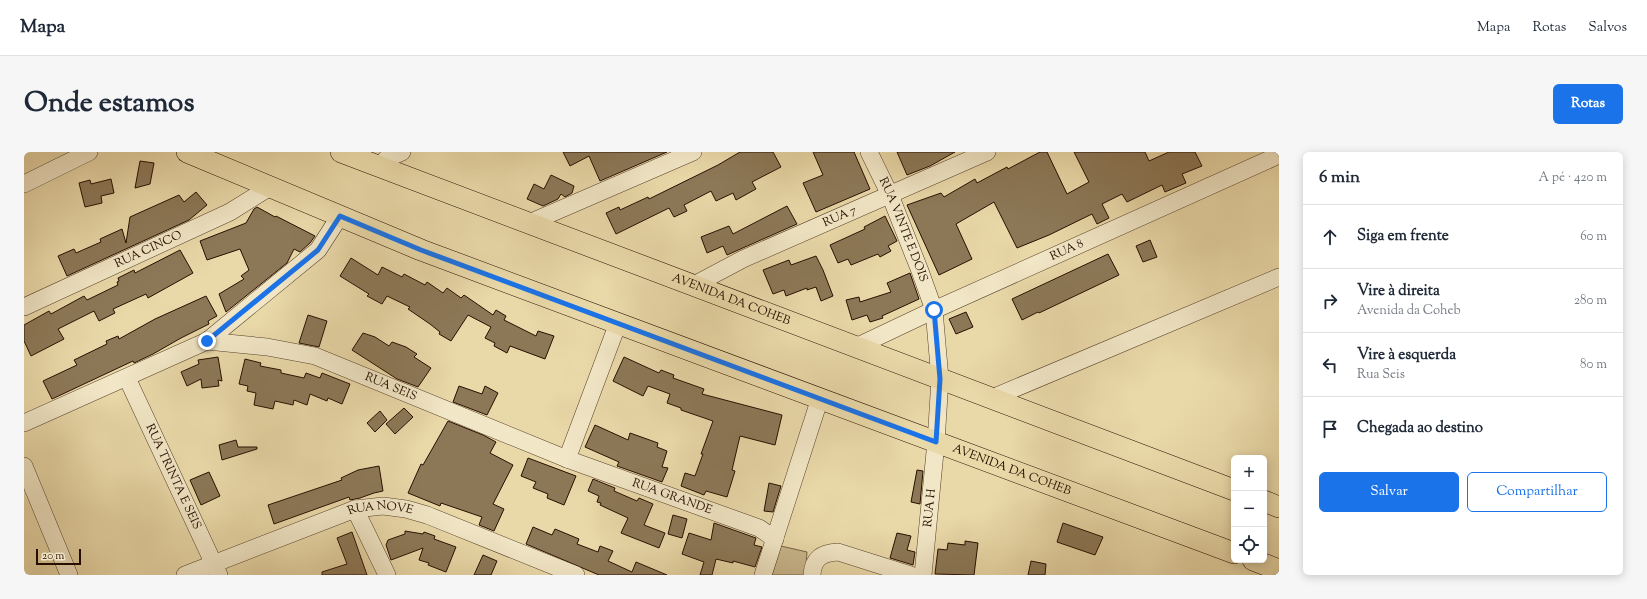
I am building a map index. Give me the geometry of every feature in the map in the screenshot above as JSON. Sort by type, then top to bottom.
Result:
[{"type":"main road","name":"AVENIDA DA COHEB","points":[[186,152],[421,250],[1231,552]]},
{"type":"main road","name":"AVENIDA DA COHEB","points":[[341,152],[1231,489]]},
{"type":"main road","points":[[1267,503],[1279,507]]},
{"type":"main road","points":[[1261,563],[1279,570]]},
{"type":"street","points":[[24,184],[89,152]]},
{"type":"street","points":[[380,167],[386,159],[402,152]]},
{"type":"street","points":[[529,223],[692,152]]},
{"type":"street","name":"RUA VINTE E DOIS","points":[[869,152],[890,195],[934,310],[940,379]]},
{"type":"street","name":"RUA 7","points":[[694,286],[743,259],[987,152]]},
{"type":"street","name":"RUA 8","points":[[856,347],[934,310],[1279,155]]},
{"type":"street","name":"RUA CINCO","points":[[24,307],[230,212],[270,187]]},
{"type":"street","points":[[24,423],[207,341],[318,250],[340,216]]},
{"type":"street","points":[[992,398],[1279,277]]},
{"type":"street","points":[[567,459],[618,323]]},
{"type":"street","name":"RUA SEIS","points":[[207,341],[267,347],[315,356],[567,459]]},
{"type":"street","name":"RUA TRINTA E SEIS","points":[[127,378],[216,569]]},
{"type":"street","name":"RUA H","points":[[923,575],[936,442],[940,379]]},
{"type":"street","points":[[763,575],[820,398]]},
{"type":"street","name":"RUA GRANDE","points":[[567,459],[759,528],[775,539]]},
{"type":"street","points":[[24,466],[69,575]]},
{"type":"street","name":"RUA NOVE","points":[[185,575],[216,569],[355,509],[383,506],[406,509],[427,515],[576,575]]},
{"type":"street","points":[[355,509],[387,575]]},
{"type":"street","points":[[812,572],[819,556],[828,552],[838,552],[911,575]]},
{"type":"shaded area","points":[[781,546],[807,552],[805,575],[772,575]]},
{"type":"building","points":[[563,152],[667,152],[600,181],[589,156],[570,166]]},
{"type":"building","points":[[740,152],[773,152],[781,167],[752,182],[756,189],[736,200],[733,193],[716,201],[711,191],[684,205],[687,211],[674,217],[669,208],[616,234],[606,213],[619,207],[620,210],[648,197],[649,199],[718,165]]},
{"type":"building","points":[[813,152],[854,152],[870,189],[816,212],[803,183],[823,175]]},
{"type":"building","points":[[897,152],[955,152],[930,166],[907,175]]},
{"type":"building","points":[[1040,152],[1047,152],[1067,194],[1089,182],[1074,152],[1145,152],[1149,161],[1169,152],[1195,152],[1202,166],[1182,174],[1186,183],[1165,192],[1162,185],[1127,202],[1122,194],[1102,204],[1109,218],[1097,224],[1092,214],[1049,235],[1017,248],[994,202],[956,224],[972,259],[939,275],[907,205],[941,193],[944,197],[975,179],[977,183]]},
{"type":"building","points":[[140,161],[154,163],[150,184],[135,188]]},
{"type":"building","points":[[551,175],[574,186],[572,193],[565,197],[561,194],[558,199],[543,206],[527,199],[534,184],[544,189]]},
{"type":"building","points":[[111,179],[114,193],[101,196],[102,203],[85,207],[79,183],[90,180],[91,184]]},
{"type":"building","points":[[196,192],[207,205],[189,220],[67,276],[58,256],[74,249],[76,253],[101,242],[100,239],[122,229],[126,243],[130,217],[179,195],[184,202]]},
{"type":"building","points":[[787,206],[797,224],[727,255],[723,246],[707,253],[701,237],[729,226],[733,234]]},
{"type":"building","points":[[257,207],[315,236],[300,252],[294,249],[287,263],[226,312],[219,294],[244,279],[241,276],[249,270],[240,249],[207,260],[200,241],[246,223],[254,209]]},
{"type":"building","points":[[885,216],[897,241],[888,246],[891,251],[880,257],[878,254],[851,265],[848,259],[838,263],[830,245],[865,229],[864,227]]},
{"type":"building","points":[[1150,240],[1157,257],[1143,262],[1136,246]]},
{"type":"building","points":[[180,250],[193,273],[148,298],[146,294],[113,309],[115,313],[99,321],[94,311],[58,329],[64,339],[31,356],[24,341],[24,325],[49,311],[51,314],[84,296],[87,300],[118,285],[118,278],[134,270],[135,273]]},
{"type":"building","points":[[1108,254],[1119,275],[1022,320],[1012,299]]},
{"type":"building","points":[[816,256],[833,296],[821,301],[816,287],[807,290],[807,288],[786,296],[784,290],[773,294],[763,270],[789,260],[791,265]]},
{"type":"building","points":[[351,258],[378,275],[382,267],[402,277],[404,274],[425,285],[427,282],[443,293],[447,288],[461,298],[464,295],[493,315],[496,310],[506,316],[504,320],[536,336],[538,331],[554,336],[545,359],[510,346],[507,353],[494,346],[495,343],[485,338],[491,327],[468,315],[451,341],[439,334],[440,332],[408,309],[410,307],[387,296],[382,304],[367,296],[369,294],[340,276]]},
{"type":"building","points":[[910,273],[919,299],[882,316],[883,318],[870,322],[867,315],[852,320],[846,300],[859,297],[860,302],[891,292],[887,283]]},
{"type":"building","points":[[206,296],[217,316],[208,321],[209,324],[153,354],[134,363],[133,361],[52,399],[43,381],[77,365],[74,360],[107,344],[106,341],[118,336],[119,339],[155,319]]},
{"type":"building","points":[[966,312],[973,327],[956,334],[949,319]]},
{"type":"building","points":[[308,315],[327,321],[319,347],[299,343]]},
{"type":"building","points":[[363,333],[375,337],[389,346],[392,342],[406,347],[417,354],[414,357],[431,368],[418,387],[397,379],[352,350]]},
{"type":"building","points":[[218,357],[222,381],[218,380],[219,386],[202,388],[201,379],[187,386],[181,372],[199,364],[198,360]]},
{"type":"building","points":[[624,357],[659,373],[661,370],[674,375],[673,378],[704,389],[702,394],[782,415],[775,445],[740,436],[732,470],[735,471],[727,497],[706,491],[704,495],[681,486],[685,473],[695,476],[713,421],[681,410],[681,408],[667,403],[670,394],[648,386],[643,396],[613,381]]},
{"type":"building","points":[[245,359],[261,363],[260,366],[281,370],[281,373],[304,378],[306,373],[320,378],[322,373],[350,384],[342,404],[328,398],[327,401],[310,394],[307,405],[294,400],[293,405],[275,401],[273,409],[254,405],[256,393],[247,391],[248,386],[239,384]]},
{"type":"building","points":[[459,386],[482,394],[485,386],[498,393],[487,415],[453,402]]},
{"type":"building","points":[[404,408],[413,417],[395,434],[386,424]]},
{"type":"building","points":[[380,411],[387,420],[375,432],[367,423]]},
{"type":"building","points":[[448,421],[483,435],[496,442],[490,453],[513,465],[493,504],[504,509],[494,531],[479,525],[482,517],[441,503],[440,506],[408,493],[421,464],[423,465]]},
{"type":"building","points":[[595,425],[628,440],[630,433],[658,443],[657,447],[667,451],[662,467],[668,468],[662,482],[617,466],[619,462],[585,447]]},
{"type":"building","points":[[236,440],[238,447],[257,447],[257,449],[222,460],[219,445]]},
{"type":"building","points":[[528,458],[576,476],[564,505],[547,498],[548,494],[533,488],[536,482],[521,476]]},
{"type":"building","points":[[379,466],[383,491],[350,500],[349,497],[274,524],[268,505],[342,480],[341,478],[358,470]]},
{"type":"building","points":[[917,470],[923,471],[920,504],[911,502]]},
{"type":"building","points":[[209,472],[220,496],[201,505],[190,480]]},
{"type":"building","points":[[593,479],[615,488],[614,491],[637,501],[639,498],[653,504],[644,525],[665,533],[659,548],[621,533],[628,518],[600,505],[601,503],[597,502],[599,496],[588,491]]},
{"type":"building","points":[[769,483],[781,486],[773,512],[764,511]]},
{"type":"building","points":[[673,515],[687,519],[682,538],[668,534]]},
{"type":"building","points":[[714,523],[756,538],[754,545],[762,547],[755,567],[733,561],[733,563],[716,559],[712,575],[700,575],[704,562],[682,554],[689,533],[711,540]]},
{"type":"building","points":[[1063,523],[1103,537],[1095,555],[1057,542]]},
{"type":"building","points":[[533,527],[552,535],[555,529],[579,539],[577,544],[598,552],[600,546],[613,551],[608,561],[632,572],[636,562],[667,575],[599,575],[526,544]]},
{"type":"building","points":[[405,531],[423,534],[424,532],[435,536],[434,539],[456,547],[446,572],[428,565],[429,563],[419,560],[423,548],[391,560],[386,545],[388,540],[405,534]]},
{"type":"building","points":[[352,532],[367,575],[322,575],[322,572],[347,564],[337,538]]},
{"type":"building","points":[[897,533],[911,536],[907,550],[915,552],[913,565],[890,558]]},
{"type":"building","points":[[965,541],[978,543],[974,575],[935,574],[938,549],[947,550],[948,543],[965,545]]},
{"type":"building","points":[[483,555],[497,561],[491,575],[474,575]]},
{"type":"building","points":[[1031,561],[1046,564],[1045,575],[1028,575]]},
{"type":"route","points":[[207,341],[318,250],[340,216],[421,250],[936,442],[940,379],[934,310]]}]
